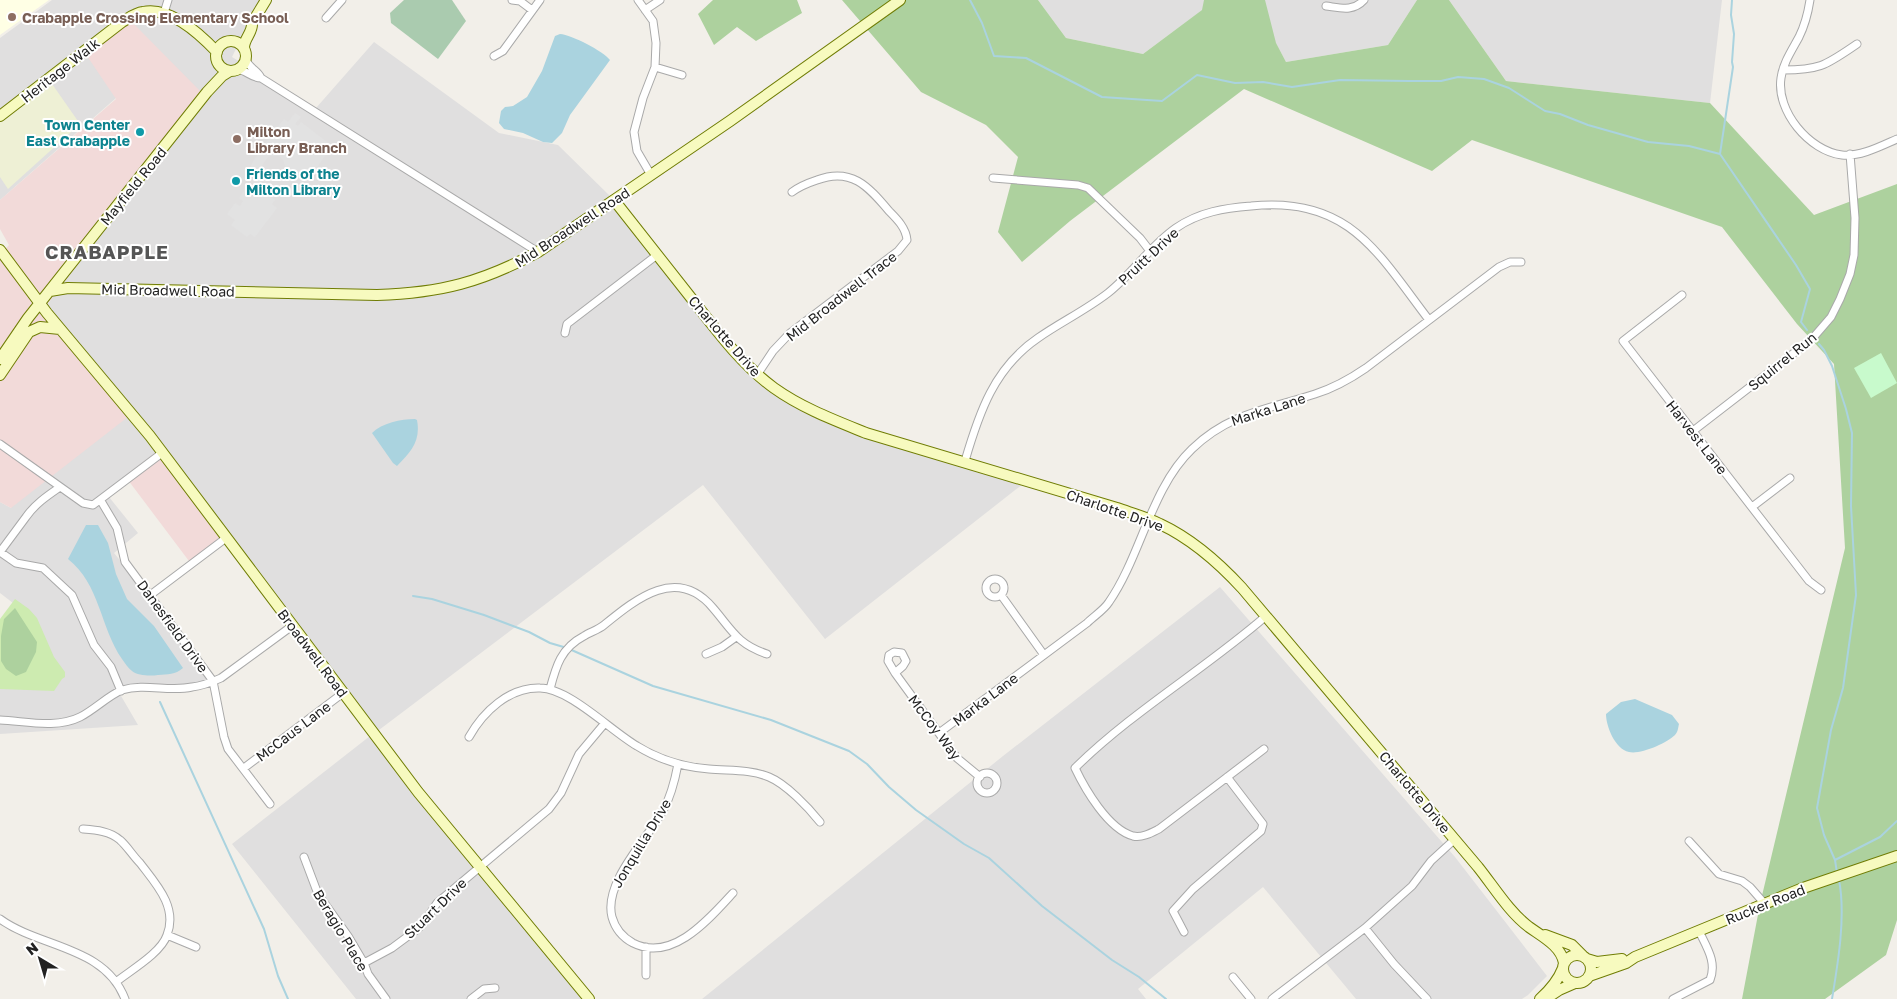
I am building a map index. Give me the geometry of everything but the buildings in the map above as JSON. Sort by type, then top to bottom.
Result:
[{"type":"street","points":[[168,0],[164,12],[200,35],[220,44],[240,37],[248,25],[252,23]]},
{"type":"street","points":[[234,70],[243,65],[245,40],[252,27],[252,23],[266,0]]},
{"type":"street","points":[[326,18],[342,0]]},
{"type":"street","points":[[512,0],[520,1],[532,10]]},
{"type":"street","points":[[494,56],[503,51],[540,0]]},
{"type":"street","points":[[638,0],[653,21],[656,43],[655,67],[643,98],[634,132],[637,152],[651,175]]},
{"type":"street","points":[[645,10],[660,0]]},
{"type":"street","name":"Mid Broadwell Road","points":[[50,291],[68,288],[405,294],[440,289],[476,280],[509,268],[538,252],[730,122],[900,0]]},
{"type":"street","points":[[1326,6],[1350,10],[1364,0]]},
{"type":"street","points":[[1810,0],[1803,28],[1780,79],[1781,98],[1789,117],[1802,132],[1825,150],[1843,155],[1880,147],[1897,139]]},
{"type":"street","name":"Heritage Walk","points":[[0,116],[122,22],[143,12],[164,12]]},
{"type":"street","points":[[200,35],[225,70],[234,70],[261,78],[538,252]]},
{"type":"street","points":[[228,42],[240,44],[247,64],[260,74],[261,78]]},
{"type":"street","points":[[217,58],[228,42]]},
{"type":"street","points":[[1783,70],[1818,68],[1857,44]]},
{"type":"street","name":"Mayfield Road","points":[[207,92],[217,58]]},
{"type":"street","points":[[655,67],[682,74]]},
{"type":"street","name":"Mayfield Road","points":[[40,304],[207,92],[222,76],[234,70]]},
{"type":"street","name":"Squirrel Run","points":[[1693,431],[1812,339],[1835,309],[1850,274],[1855,245],[1850,154]]},
{"type":"street","name":"Mid Broadwell Trace","points":[[758,375],[773,351],[790,333],[898,251],[907,240],[904,228],[875,194],[854,179],[832,176],[799,186],[792,192]]},
{"type":"street","points":[[993,178],[1078,185],[1088,188],[1140,238],[1150,251]]},
{"type":"street","name":"Charlotte Drive","points":[[614,200],[715,329],[758,375],[792,400],[866,433],[965,461],[1150,520],[1171,530],[1223,568],[1455,839],[1520,919],[1557,948],[1564,965]]},
{"type":"street","name":"Pruitt Drive","points":[[965,461],[983,404],[1010,363],[1037,338],[1108,292],[1178,227],[1212,211],[1270,204],[1290,204],[1307,207],[1338,220],[1364,238],[1429,320]]},
{"type":"street","name":"Broadwell Road","points":[[1,250],[40,304],[162,453],[418,792],[589,999]]},
{"type":"street","points":[[565,333],[567,324],[657,255]]},
{"type":"street","name":"Marka Lane","points":[[939,733],[1087,623],[1108,604],[1175,469],[1191,449],[1210,433],[1244,414],[1315,394],[1343,383],[1366,368],[1499,266],[1510,262],[1522,262]]},
{"type":"street","points":[[65,272],[65,282],[68,288]]},
{"type":"street","name":"Harvest Lane","points":[[1682,295],[1623,341],[1809,581],[1821,590]]},
{"type":"street","points":[[0,359],[40,304]]},
{"type":"street","points":[[0,368],[40,304]]},
{"type":"street","points":[[0,375],[30,332],[40,327],[60,329]]},
{"type":"street","points":[[0,444],[83,503],[93,505],[162,453]]},
{"type":"street","points":[[1752,507],[1790,478]]},
{"type":"street","points":[[60,487],[36,504],[0,552],[16,563],[43,568],[72,595],[94,645],[111,667],[121,691]]},
{"type":"street","name":"Danesfield Drive","points":[[100,501],[117,528],[125,562],[213,681],[224,738],[228,749],[270,804]]},
{"type":"street","points":[[149,596],[226,538]]},
{"type":"street","points":[[550,689],[557,663],[575,641],[600,628],[633,601],[660,589],[679,588],[696,594],[712,606],[736,637],[753,650],[767,654]]},
{"type":"street","points":[[1001,595],[1044,655]]},
{"type":"street","points":[[1264,749],[1159,829],[1144,836],[1132,836],[1108,820],[1084,788],[1075,768],[1100,743],[1239,639],[1266,616]]},
{"type":"street","points":[[0,720],[40,724],[78,718],[121,691],[141,687],[191,688],[213,681],[221,678],[292,626]]},
{"type":"street","points":[[706,654],[722,647],[736,637]]},
{"type":"street","name":"McCoy Way","points":[[895,674],[957,758],[980,777]]},
{"type":"street","points":[[469,737],[477,723],[506,697],[533,688],[550,689],[573,701],[644,750],[678,764],[706,769],[752,772],[770,777],[779,782],[820,822]]},
{"type":"street","name":"McCaus Lane","points":[[244,768],[343,693]]},
{"type":"street","name":"Stuart Drive","points":[[364,962],[392,948],[415,931],[423,924],[437,903],[542,816],[561,793],[579,754],[605,723]]},
{"type":"street","name":"Jonquilla Drive","points":[[646,947],[628,940],[615,926],[610,908],[610,898],[617,880],[663,811],[674,785],[678,764]]},
{"type":"street","points":[[1184,932],[1172,911],[1193,889],[1261,831],[1263,824],[1227,777]]},
{"type":"street","points":[[83,829],[109,834],[120,839],[166,900],[170,923],[167,935],[157,950],[116,982]]},
{"type":"street","points":[[1272,999],[1365,928],[1412,886],[1431,861],[1455,839]]},
{"type":"street","points":[[1689,841],[1719,874],[1742,881],[1764,903]]},
{"type":"street","name":"Rucker Road","points":[[1589,976],[1626,963],[1635,957],[1764,903],[1847,872],[1897,856]]},
{"type":"street","name":"Beragio Place","points":[[304,857],[318,894],[348,936],[364,962],[368,974],[386,999]]},
{"type":"street","points":[[646,976],[646,947],[665,947],[682,940],[733,893]]},
{"type":"street","points":[[1,921],[79,953],[102,967],[116,982],[125,999]]},
{"type":"street","points":[[1365,928],[1394,964],[1427,999]]},
{"type":"street","points":[[1674,999],[1710,980],[1714,971],[1700,931]]},
{"type":"street","name":"Charlotte Drive","points":[[1541,934],[1572,945],[1585,957]]},
{"type":"street","points":[[167,935],[196,947]]},
{"type":"street","points":[[1540,999],[1560,977],[1564,965],[1571,956],[1576,954],[1585,957],[1591,969],[1585,981],[1575,983],[1560,990],[1547,999]]},
{"type":"street","name":"Rucker Road","points":[[1585,957],[1602,962],[1635,957]]},
{"type":"street","points":[[1564,965],[1565,976],[1575,983]]},
{"type":"street","points":[[1233,977],[1251,999]]},
{"type":"street","points":[[471,999],[484,989],[495,988]]},
{"type":"shaded area","name":"Crabapple Crossing Elementary School","points":[[0,0],[49,0],[0,35]]},
{"type":"shaded area","points":[[52,0],[260,0],[232,57],[316,108],[374,42],[499,133],[558,145],[612,198],[708,326],[762,375],[829,419],[1028,480],[825,639],[703,485],[371,736],[590,999],[356,999],[232,844],[370,736],[160,449],[105,492],[138,533],[114,553],[219,682],[215,685],[117,689],[138,725],[0,734],[0,620],[13,603],[0,593],[0,502],[11,508],[46,306],[206,98],[116,98],[0,200],[0,38]]},
{"type":"shaded area","points":[[404,0],[452,0],[466,21],[438,59],[391,23],[390,13]]},
{"type":"shaded area","points":[[1038,0],[1216,0],[1143,54],[1066,38]]},
{"type":"shaded area","points":[[1252,0],[1417,0],[1388,45],[1286,62]]},
{"type":"shaded area","points":[[1449,0],[1722,0],[1710,103],[1506,81]]},
{"type":"shaded area","points":[[130,20],[206,97],[46,306],[133,413],[11,508],[0,502],[0,367],[5,361],[0,357],[0,255],[9,245],[0,229],[0,200],[116,99],[85,53]]},
{"type":"shaded area","points":[[50,81],[80,124],[8,189],[0,177],[0,121]]},
{"type":"shaded area","points":[[295,113],[301,117],[295,124],[298,126],[301,122],[332,146],[308,180],[300,181],[286,169],[283,160],[279,156],[269,156],[259,169],[260,188],[257,193],[261,196],[264,192],[275,200],[272,204],[277,208],[255,237],[250,234],[247,237],[231,225],[235,220],[227,214],[235,203],[240,206],[243,201],[239,198],[247,186],[252,189],[254,187],[250,168],[260,151],[268,149],[264,145],[284,119],[288,122]]},
{"type":"shaded area","points":[[160,449],[226,539],[192,565],[125,476]]},
{"type":"shaded area","points":[[1220,587],[1455,857],[1547,976],[1528,995],[1522,999],[1356,999],[1263,887],[1138,989],[1146,999],[702,999],[1003,756]]},
{"type":"green space","points":[[713,0],[797,0],[802,13],[756,41],[737,27],[714,45],[698,14]]},
{"type":"green space","points":[[842,0],[1038,0],[1066,38],[1143,54],[1202,10],[1204,0],[1265,0],[1276,43],[1286,62],[1388,45],[1417,0],[1449,0],[1506,81],[1710,103],[1814,215],[1897,184],[1897,920],[1886,955],[1825,999],[1742,999],[1760,904],[1845,548],[1834,364],[1797,324],[1722,227],[1472,140],[1432,171],[1244,89],[1070,221],[1022,262],[998,232],[1018,157],[986,125],[921,92]]},
{"type":"green space","points":[[1881,353],[1897,383],[1871,398],[1854,368]]},
{"type":"green space","points":[[15,599],[29,609],[37,618],[54,657],[65,672],[65,677],[54,691],[0,689],[0,619]]},
{"type":"green space","points":[[15,608],[37,642],[36,652],[26,672],[16,676],[6,669],[1,661],[1,636],[4,619]]},
{"type":"water","points":[[560,34],[587,44],[610,60],[570,115],[562,133],[552,143],[543,142],[523,133],[504,129],[499,123],[501,111],[505,107],[513,106],[527,97],[542,71],[555,36]]},
{"type":"water","points":[[417,420],[418,434],[414,446],[397,466],[372,433],[392,422]]},
{"type":"water","points":[[86,525],[98,525],[108,543],[116,574],[127,599],[154,626],[183,668],[180,670],[168,674],[141,675],[132,671],[122,659],[87,581],[79,569],[68,559]]},
{"type":"water","points":[[1635,699],[1672,715],[1679,724],[1675,735],[1660,745],[1640,752],[1624,750],[1612,736],[1606,714],[1621,702]]},
{"type":"waterway","points":[[970,0],[982,23],[994,56],[1026,58],[1102,97],[1162,101],[1197,75],[1235,83],[1263,82],[1292,87],[1340,80],[1441,81],[1458,77],[1484,79],[1509,88],[1545,111],[1560,114],[1588,125],[1648,142],[1689,146],[1720,154],[1796,265],[1810,289],[1801,322],[1807,330]]},
{"type":"waterway","points":[[1720,154],[1733,67],[1732,0]]},
{"type":"waterway","points":[[1819,344],[1832,366],[1852,433],[1851,506],[1856,595],[1843,688],[1831,730],[1817,808],[1824,835],[1835,860]]},
{"type":"waterway","points":[[413,596],[432,599],[484,615],[529,632],[550,643],[567,648],[653,686],[771,720],[849,751],[867,764],[889,787],[916,810],[964,844],[989,858],[1042,906],[1166,999]]},
{"type":"waterway","points":[[160,702],[264,929],[278,976],[288,999]]},
{"type":"waterway","points":[[1837,873],[1835,860],[1880,837],[1897,821]]},
{"type":"waterway","points":[[1832,999],[1839,955],[1842,909],[1839,880]]},
{"type":"place","name":"Crabapple Crossing Elementary School","points":[[12,17]]},
{"type":"place","name":"Town Center East Crabapple","points":[[140,132]]},
{"type":"place","name":"Milton Library Branch","points":[[237,139]]},
{"type":"place","name":"Friends of the Milton Library","points":[[236,181]]},
{"type":"district","name":"CRABAPPLE","points":[[107,251]]}]
